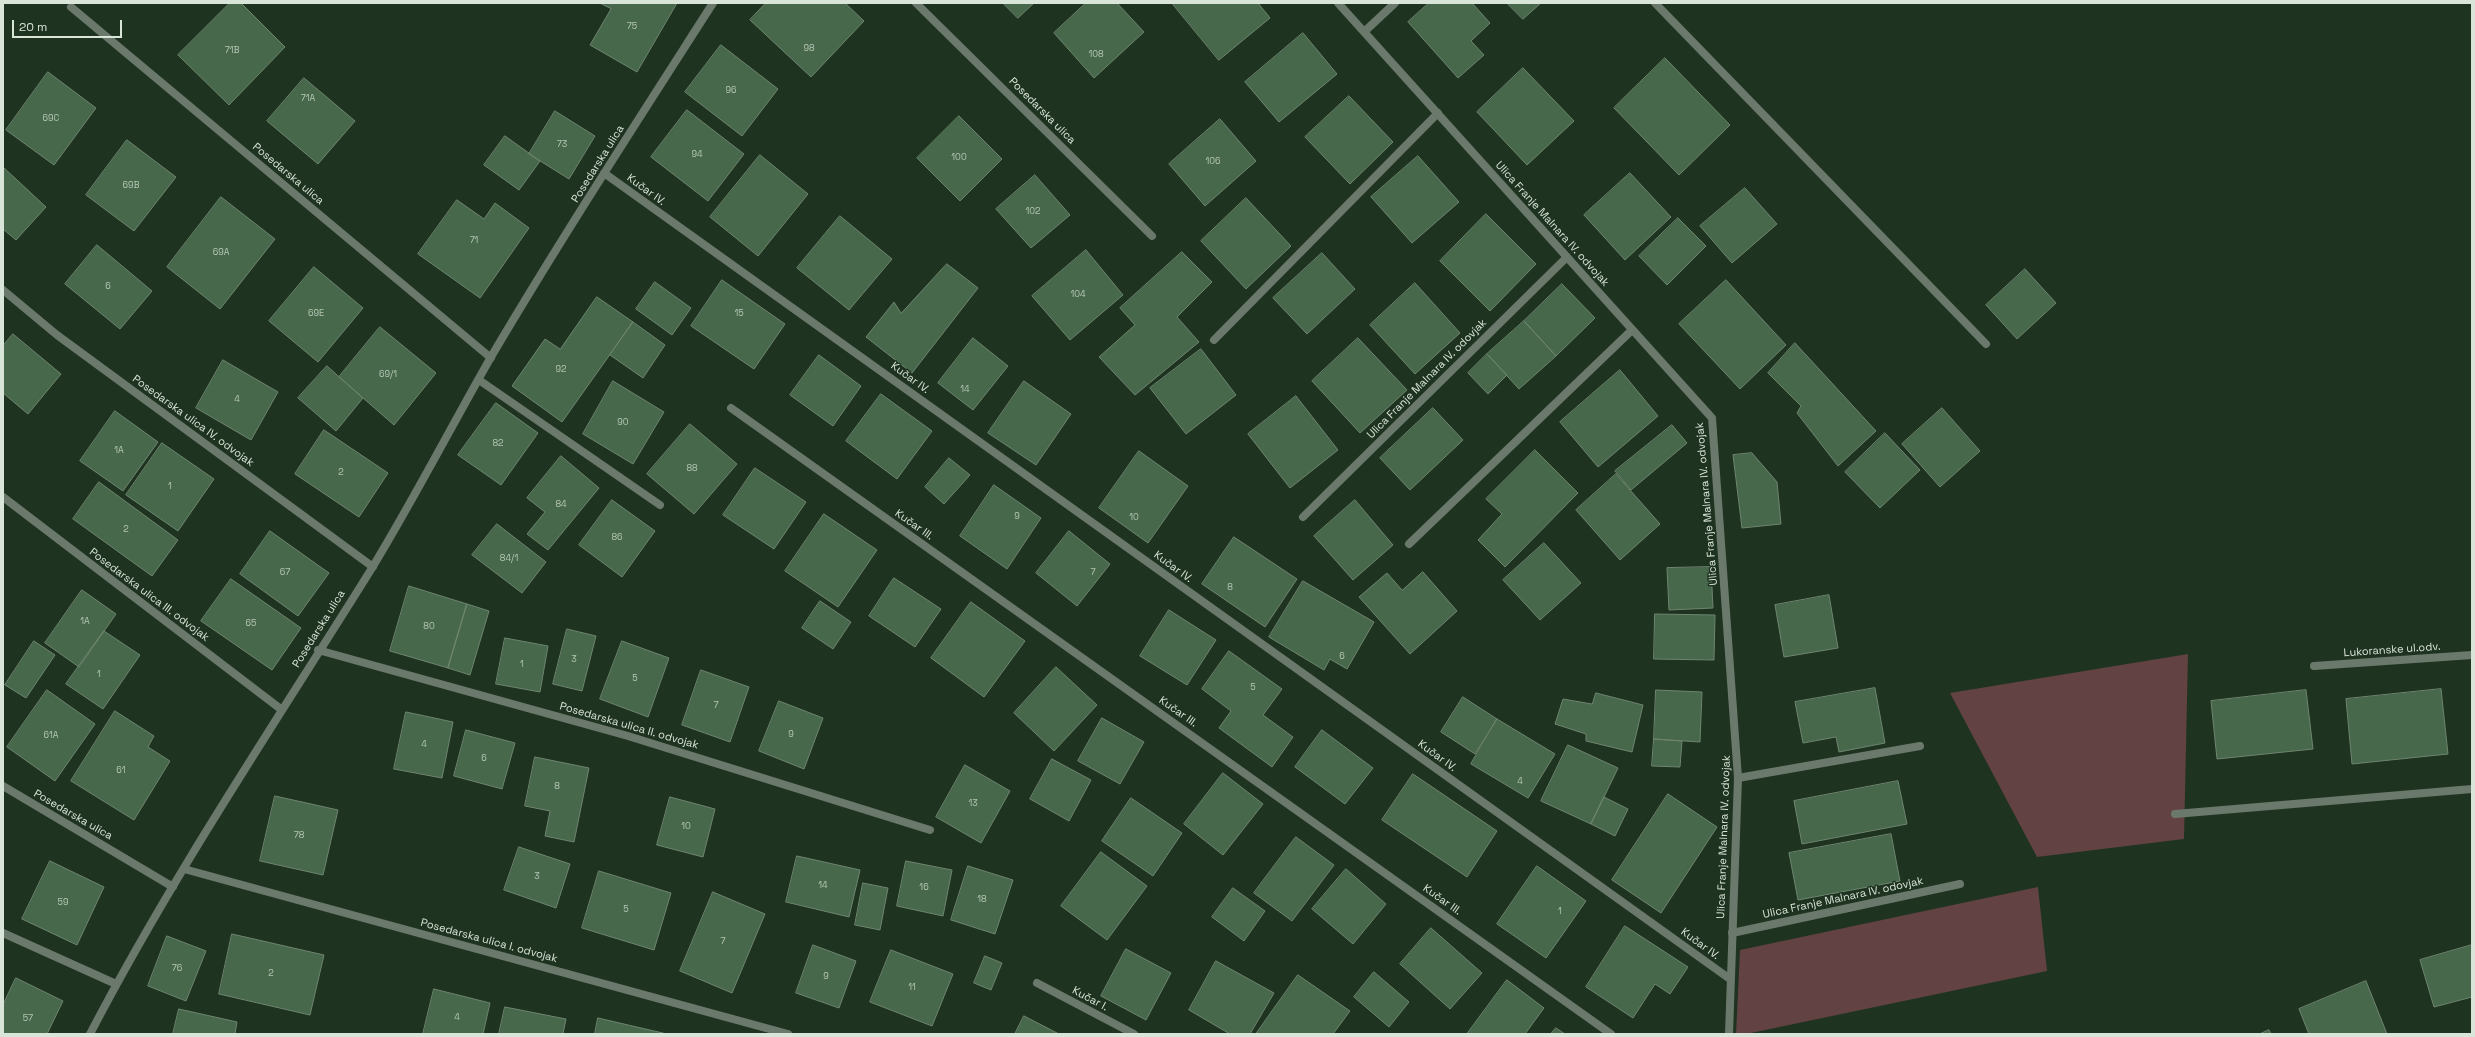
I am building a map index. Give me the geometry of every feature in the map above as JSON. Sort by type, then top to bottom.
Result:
[{"type":"street","name":"Posedarska ulica","points":[[90,1034],[116,984],[173,887],[318,650],[373,567],[491,358],[604,173],[713,3]]},
{"type":"street","name":"Posedarska ulica","points":[[916,3],[1152,236]]},
{"type":"street","name":"Ulica Franje Malnara IV. odvojak","points":[[1338,3],[1712,418],[1738,778],[1729,1034]]},
{"type":"street","points":[[1364,32],[1395,3]]},
{"type":"street","points":[[1655,3],[1986,344]]},
{"type":"street","name":"Posedarska ulica","points":[[71,7],[491,358]]},
{"type":"street","points":[[1214,340],[1438,113]]},
{"type":"street","name":"Kučar IV.","points":[[604,173],[1730,979]]},
{"type":"street","name":"Ulica Franje Malnara IV. odovjak","points":[[1303,517],[1567,257]]},
{"type":"street","name":"Posedarska ulica IV. odvojak","points":[[3,290],[57,335],[373,567]]},
{"type":"street","points":[[1409,544],[1632,330]]},
{"type":"street","points":[[479,380],[660,505]]},
{"type":"street","name":"Kučar III.","points":[[731,408],[1611,1034]]},
{"type":"street","name":"Posedarska ulica III. odvojak","points":[[3,497],[282,710]]},
{"type":"street","name":"Posedarska ulica II. odvojak","points":[[318,650],[628,736],[930,830]]},
{"type":"street","name":"Lukoranske ul.odv.","points":[[2314,666],[2472,655]]},
{"type":"street","points":[[1738,778],[1920,746]]},
{"type":"street","name":"Posedarska ulica","points":[[3,786],[173,887]]},
{"type":"street","points":[[2175,814],[2472,789]]},
{"type":"street","name":"Posedarska ulica I. odvojak","points":[[184,869],[788,1034]]},
{"type":"street","name":"Ulica Franje Malnara IV. odovjak","points":[[1732,933],[1960,884]]},
{"type":"street","points":[[3,933],[116,984]]},
{"type":"street","name":"Kučar I.","points":[[1037,983],[1134,1034]]},
{"type":"shaded area","points":[[2188,654],[2184,839],[2037,857],[1950,693]]},
{"type":"shaded area","points":[[2038,887],[2047,971],[1746,1034],[1736,1034],[1740,950]]},
{"type":"building","points":[[230,3],[241,3],[285,47],[229,105],[178,55]]},
{"type":"building","points":[[600,3],[677,3],[637,72],[590,45],[611,9]]},
{"type":"building","points":[[766,3],[845,3],[864,21],[811,77],[750,20]]},
{"type":"building","points":[[1003,3],[1034,3],[1018,18]]},
{"type":"building","points":[[1086,3],[1117,3],[1144,32],[1094,78],[1054,33]]},
{"type":"building","points":[[1172,3],[1258,3],[1270,18],[1219,60]]},
{"type":"building","points":[[1429,3],[1472,3],[1490,23],[1471,41],[1484,55],[1458,78],[1408,22]]},
{"type":"building","points":[[1507,3],[1541,3],[1523,19]]},
{"type":"building","points":[[1303,33],[1337,74],[1279,122],[1245,82]]},
{"type":"building","points":[[721,45],[778,89],[742,136],[685,92]]},
{"type":"building","points":[[1665,58],[1730,125],[1679,175],[1614,108]]},
{"type":"building","points":[[1523,68],[1574,121],[1527,165],[1477,112]]},
{"type":"building","points":[[48,72],[96,108],[54,165],[6,130]]},
{"type":"building","points":[[304,78],[355,121],[318,164],[267,121]]},
{"type":"building","points":[[1349,96],[1393,142],[1350,184],[1305,137]]},
{"type":"building","points":[[687,110],[744,154],[708,201],[651,157]]},
{"type":"building","points":[[555,111],[595,136],[569,179],[529,154]]},
{"type":"building","points":[[959,116],[1002,159],[960,201],[917,158]]},
{"type":"building","points":[[1220,119],[1256,161],[1205,206],[1169,164]]},
{"type":"building","points":[[505,136],[540,161],[519,190],[484,165]]},
{"type":"building","points":[[127,140],[176,177],[134,231],[86,195]]},
{"type":"building","points":[[760,155],[808,194],[758,256],[710,217]]},
{"type":"building","points":[[1418,156],[1459,202],[1412,243],[1371,197]]},
{"type":"building","points":[[3,167],[46,207],[16,240],[3,229]]},
{"type":"building","points":[[1630,173],[1671,217],[1625,260],[1584,215]]},
{"type":"building","points":[[1035,175],[1070,215],[1031,248],[996,209]]},
{"type":"building","points":[[1745,188],[1777,224],[1732,263],[1700,226]]},
{"type":"building","points":[[221,197],[275,239],[220,309],[167,267]]},
{"type":"building","points":[[1246,198],[1291,246],[1246,289],[1201,241]]},
{"type":"building","points":[[457,200],[484,219],[495,203],[529,228],[480,298],[418,254]]},
{"type":"building","points":[[1486,214],[1536,264],[1490,311],[1440,261]]},
{"type":"building","points":[[840,216],[892,259],[849,310],[797,268]]},
{"type":"building","points":[[1678,218],[1706,246],[1667,285],[1639,256]]},
{"type":"building","points":[[97,245],[152,291],[120,329],[65,284]]},
{"type":"building","points":[[1086,250],[1123,295],[1070,340],[1032,296]]},
{"type":"building","points":[[1182,252],[1212,282],[1177,317],[1199,342],[1135,395],[1099,357],[1135,325],[1120,308]]},
{"type":"building","points":[[1322,253],[1355,289],[1307,334],[1273,298]]},
{"type":"building","points":[[947,264],[978,288],[912,373],[866,337],[894,302],[901,313]]},
{"type":"building","points":[[314,267],[363,308],[318,362],[269,321]]},
{"type":"building","points":[[2025,269],[2056,303],[2017,339],[1986,305]]},
{"type":"building","points":[[722,280],[785,324],[754,369],[691,326]]},
{"type":"building","points":[[1726,280],[1786,345],[1740,389],[1679,324]]},
{"type":"building","points":[[655,282],[691,308],[672,335],[636,309]]},
{"type":"building","points":[[1415,283],[1460,333],[1415,374],[1370,325]]},
{"type":"building","points":[[1562,284],[1595,318],[1556,356],[1524,321]]},
{"type":"building","points":[[597,297],[633,322],[562,422],[512,386],[545,339],[560,349]]},
{"type":"building","points":[[1524,321],[1556,356],[1519,389],[1487,354]]},
{"type":"building","points":[[633,322],[665,345],[643,378],[610,355]]},
{"type":"building","points":[[380,327],[436,373],[394,425],[339,377]]},
{"type":"building","points":[[13,334],[61,374],[28,414],[3,393],[3,346]]},
{"type":"building","points":[[973,338],[1008,366],[973,410],[938,383]]},
{"type":"building","points":[[1358,338],[1407,390],[1360,433],[1312,381]]},
{"type":"building","points":[[1795,343],[1876,431],[1838,466],[1797,413],[1801,406],[1768,373]]},
{"type":"building","points":[[1201,349],[1236,395],[1186,434],[1150,388]]},
{"type":"building","points":[[1487,354],[1507,375],[1488,394],[1468,373]]},
{"type":"building","points":[[819,355],[861,386],[833,426],[790,395]]},
{"type":"building","points":[[223,360],[278,392],[251,440],[196,408]]},
{"type":"building","points":[[327,366],[363,398],[336,431],[298,398]]},
{"type":"building","points":[[1620,370],[1658,416],[1598,467],[1560,422]]},
{"type":"building","points":[[613,381],[664,412],[633,464],[583,434]]},
{"type":"building","points":[[1024,381],[1071,414],[1036,465],[988,433]]},
{"type":"building","points":[[881,394],[932,431],[897,479],[846,441]]},
{"type":"building","points":[[1296,396],[1338,450],[1290,488],[1248,434]]},
{"type":"building","points":[[496,403],[538,433],[501,485],[458,455]]},
{"type":"building","points":[[1433,408],[1463,440],[1410,490],[1380,458]]},
{"type":"building","points":[[1942,408],[1980,451],[1940,487],[1902,444]]},
{"type":"building","points":[[115,411],[158,442],[123,491],[80,461]]},
{"type":"building","points":[[690,424],[737,464],[694,514],[647,474]]},
{"type":"building","points":[[1672,425],[1687,443],[1631,490],[1615,471]]},
{"type":"building","points":[[324,430],[388,473],[359,517],[295,474]]},
{"type":"building","points":[[1885,433],[1920,470],[1880,508],[1845,472]]},
{"type":"building","points":[[162,443],[214,479],[178,531],[126,495]]},
{"type":"building","points":[[1535,450],[1578,493],[1505,567],[1478,540],[1502,514],[1486,499]]},
{"type":"building","points":[[1139,451],[1188,486],[1148,543],[1099,508]]},
{"type":"building","points":[[1752,453],[1777,482],[1781,524],[1742,528],[1733,455]]},
{"type":"building","points":[[561,456],[599,488],[548,550],[527,534],[545,512],[527,498]]},
{"type":"building","points":[[949,458],[970,475],[944,504],[925,487]]},
{"type":"building","points":[[755,468],[806,502],[774,549],[723,515]]},
{"type":"building","points":[[1616,474],[1660,524],[1620,560],[1576,510]]},
{"type":"building","points":[[99,482],[178,540],[152,576],[73,519]]},
{"type":"building","points":[[994,485],[1041,518],[1007,569],[960,536]]},
{"type":"building","points":[[612,500],[655,531],[622,577],[579,545]]},
{"type":"building","points":[[1355,500],[1393,545],[1353,580],[1314,536]]},
{"type":"building","points":[[824,514],[877,550],[838,607],[785,571]]},
{"type":"building","points":[[497,524],[546,562],[522,593],[472,555]]},
{"type":"building","points":[[270,531],[329,573],[298,616],[240,574]]},
{"type":"building","points":[[1069,531],[1110,564],[1077,606],[1036,573]]},
{"type":"building","points":[[1234,537],[1297,579],[1265,627],[1202,584]]},
{"type":"building","points":[[1544,543],[1581,583],[1540,620],[1503,580]]},
{"type":"building","points":[[1711,567],[1713,608],[1669,610],[1667,568]]},
{"type":"building","points":[[1423,572],[1457,611],[1410,654],[1359,597],[1387,573],[1402,590]]},
{"type":"building","points":[[894,578],[941,609],[915,647],[869,616]]},
{"type":"building","points":[[231,579],[301,628],[272,670],[201,621]]},
{"type":"building","points":[[1303,581],[1374,622],[1347,669],[1330,659],[1324,670],[1269,637]]},
{"type":"building","points":[[409,586],[467,604],[448,668],[390,651]]},
{"type":"building","points":[[82,590],[116,614],[79,667],[45,643]]},
{"type":"building","points":[[1829,595],[1838,648],[1784,657],[1775,605]]},
{"type":"building","points":[[820,601],[851,622],[833,649],[802,628]]},
{"type":"building","points":[[971,602],[1025,641],[984,697],[931,658]]},
{"type":"building","points":[[467,604],[489,611],[470,675],[448,668]]},
{"type":"building","points":[[1169,610],[1216,640],[1187,685],[1140,656]]},
{"type":"building","points":[[1655,614],[1715,615],[1714,660],[1654,659]]},
{"type":"building","points":[[567,629],[596,636],[582,691],[553,684]]},
{"type":"building","points":[[104,631],[140,655],[103,709],[66,684]]},
{"type":"building","points":[[505,638],[548,646],[540,692],[496,684]]},
{"type":"building","points":[[34,641],[55,655],[26,698],[5,685]]},
{"type":"building","points":[[622,641],[669,658],[648,717],[600,699]]},
{"type":"building","points":[[1229,651],[1282,689],[1263,715],[1293,737],[1272,767],[1219,728],[1231,711],[1202,689]]},
{"type":"building","points":[[1056,667],[1097,705],[1054,751],[1014,713]]},
{"type":"building","points":[[701,670],[749,687],[730,742],[682,725]]},
{"type":"building","points":[[1875,688],[1885,743],[1839,752],[1836,737],[1803,743],[1795,702]]},
{"type":"building","points":[[2441,689],[2448,754],[2352,764],[2346,699]]},
{"type":"building","points":[[47,690],[95,724],[55,781],[7,747]]},
{"type":"building","points":[[1656,690],[1702,692],[1700,742],[1654,739]]},
{"type":"building","points":[[2306,690],[2313,749],[2217,759],[2211,701]]},
{"type":"building","points":[[1596,693],[1643,705],[1632,752],[1586,741],[1586,734],[1555,724],[1563,699],[1592,704]]},
{"type":"building","points":[[1463,697],[1497,719],[1475,754],[1441,732]]},
{"type":"building","points":[[779,701],[823,718],[804,769],[759,751]]},
{"type":"building","points":[[115,711],[154,736],[148,747],[170,761],[134,820],[71,781]]},
{"type":"building","points":[[406,712],[453,722],[442,778],[394,769]]},
{"type":"building","points":[[1102,718],[1144,742],[1120,784],[1078,761]]},
{"type":"building","points":[[1497,719],[1555,754],[1528,798],[1471,764]]},
{"type":"building","points":[[466,730],[515,743],[502,789],[454,776]]},
{"type":"building","points":[[1322,730],[1373,768],[1345,804],[1295,767]]},
{"type":"building","points":[[1654,739],[1682,741],[1680,767],[1652,766]]},
{"type":"building","points":[[1568,745],[1618,768],[1591,824],[1541,801]]},
{"type":"building","points":[[535,757],[589,768],[574,842],[545,836],[550,811],[525,806]]},
{"type":"building","points":[[1052,759],[1091,780],[1069,821],[1030,799]]},
{"type":"building","points":[[965,765],[1010,791],[981,843],[936,817]]},
{"type":"building","points":[[1223,773],[1263,804],[1223,855],[1184,824]]},
{"type":"building","points":[[1413,774],[1497,831],[1467,877],[1382,820]]},
{"type":"building","points":[[1898,781],[1907,824],[1802,844],[1794,801]]},
{"type":"building","points":[[1668,794],[1717,827],[1661,913],[1612,880]]},
{"type":"building","points":[[275,796],[338,810],[323,875],[260,861]]},
{"type":"building","points":[[670,797],[715,809],[703,857],[657,845]]},
{"type":"building","points":[[1604,797],[1628,809],[1615,836],[1591,824]]},
{"type":"building","points":[[1131,798],[1182,833],[1153,876],[1102,841]]},
{"type":"building","points":[[1891,834],[1900,881],[1798,900],[1789,853]]},
{"type":"building","points":[[1296,837],[1334,865],[1292,921],[1254,893]]},
{"type":"building","points":[[519,847],[570,864],[556,908],[504,890]]},
{"type":"building","points":[[1101,852],[1147,886],[1107,940],[1061,906]]},
{"type":"building","points":[[797,856],[860,870],[849,917],[786,902]]},
{"type":"building","points":[[50,861],[104,887],[77,945],[22,919]]},
{"type":"building","points":[[906,861],[952,870],[943,916],[897,906]]},
{"type":"building","points":[[968,866],[1013,880],[995,934],[951,920]]},
{"type":"building","points":[[1537,866],[1586,901],[1546,958],[1497,924]]},
{"type":"building","points":[[1346,869],[1386,904],[1353,944],[1312,909]]},
{"type":"building","points":[[599,871],[671,893],[654,950],[582,928]]},
{"type":"building","points":[[863,883],[888,888],[880,930],[855,925]]},
{"type":"building","points":[[1233,888],[1265,911],[1244,941],[1212,917]]},
{"type":"building","points":[[713,892],[765,914],[732,993],[680,971]]},
{"type":"building","points":[[1625,926],[1688,967],[1670,994],[1655,984],[1633,1018],[1586,987]]},
{"type":"building","points":[[1431,928],[1482,973],[1450,1009],[1400,964]]},
{"type":"building","points":[[232,934],[324,955],[310,1015],[219,994]]},
{"type":"building","points":[[167,936],[206,951],[186,1001],[148,986]]},
{"type":"building","points":[[813,945],[856,961],[839,1008],[796,993]]},
{"type":"building","points":[[2472,945],[2472,997],[2434,1007],[2420,960]]},
{"type":"building","points":[[1126,949],[1171,973],[1146,1020],[1101,996]]},
{"type":"building","points":[[891,950],[953,974],[932,1026],[870,1002]]},
{"type":"building","points":[[985,956],[1002,963],[991,990],[974,983]]},
{"type":"building","points":[[1216,961],[1274,993],[1250,1034],[1230,1034],[1189,1010]]},
{"type":"building","points":[[1374,972],[1409,1002],[1389,1027],[1354,997]]},
{"type":"building","points":[[1298,975],[1350,1011],[1333,1034],[1256,1034]]},
{"type":"building","points":[[16,978],[63,1001],[47,1034],[3,1034],[3,1005]]},
{"type":"building","points":[[1507,980],[1544,1008],[1525,1034],[1467,1034]]},
{"type":"building","points":[[2366,981],[2387,1034],[2309,1034],[2299,1009]]},
{"type":"building","points":[[434,989],[490,1003],[483,1034],[423,1034]]},
{"type":"building","points":[[505,1007],[566,1019],[563,1034],[499,1034]]},
{"type":"building","points":[[179,1009],[237,1022],[235,1034],[173,1034]]},
{"type":"building","points":[[1024,1016],[1059,1034],[1015,1034]]},
{"type":"building","points":[[598,1018],[667,1034],[595,1034]]},
{"type":"building","points":[[1556,1028],[1565,1034],[1551,1034]]},
{"type":"building","points":[[2269,1030],[2271,1034],[2260,1034]]}]
